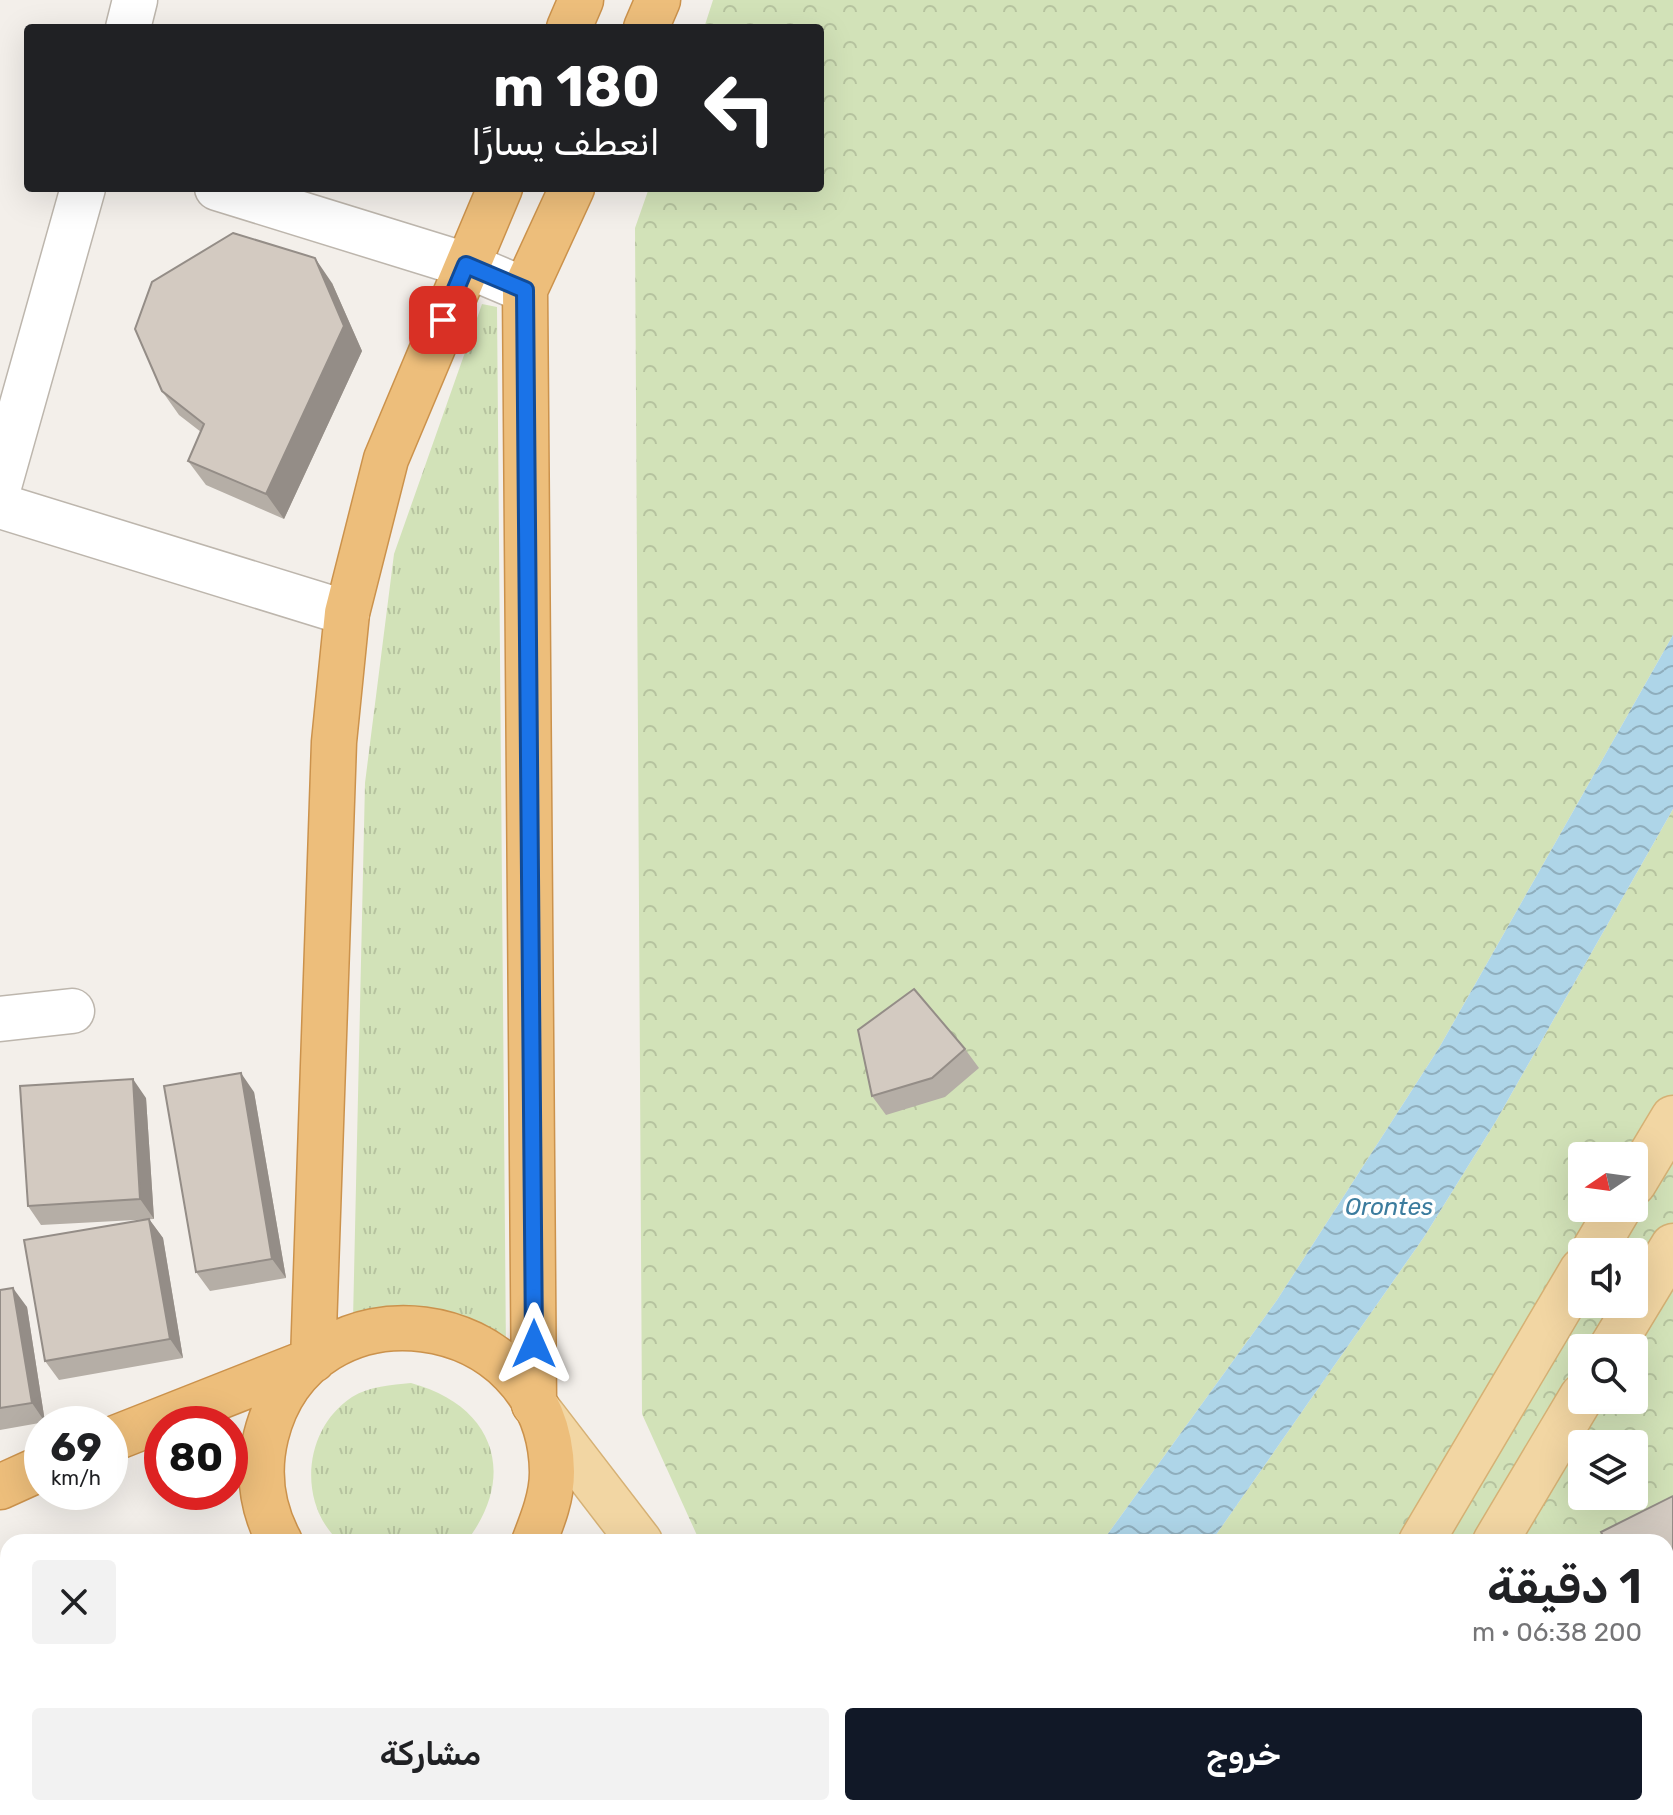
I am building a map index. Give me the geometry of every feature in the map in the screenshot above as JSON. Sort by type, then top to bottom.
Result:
[{"type":"highway","points":[[571,24],[581,0]]},
{"type":"highway","points":[[648,24],[658,0]]},
{"type":"highway","points":[[276,1534],[262,1491],[262,1454],[270,1419],[290,1383],[313,1360],[334,742],[347,613],[386,459],[498,192]]},
{"type":"highway","points":[[534,1404],[525,290],[570,192]]},
{"type":"highway","points":[[128,1433],[313,1360],[344,1340],[378,1329],[415,1326],[450,1333],[483,1348],[512,1372],[534,1404],[547,1435],[552,1472],[547,1508],[537,1534]]},
{"type":"highway","points":[[0,1487],[24,1476]]},
{"type":"main road","points":[[1648,1160],[1673,1118]]},
{"type":"main road","points":[[1620,1334],[1673,1246]]},
{"type":"main road","points":[[1426,1534],[1568,1294]]},
{"type":"main road","points":[[534,1404],[634,1534]]},
{"type":"main road","points":[[1500,1534],[1571,1414]]},
{"type":"street","points":[[129,24],[135,0]]},
{"type":"street","points":[[0,483],[82,192]]},
{"type":"street","points":[[230,192],[466,265],[525,290]]},
{"type":"street","points":[[0,506],[347,613]]},
{"type":"street","points":[[0,1019],[72,1011]]},
{"type":"green space","points":[[713,0],[1673,0],[1673,635],[1439,1048],[1277,1300],[1108,1534],[696,1534],[642,1414],[635,228],[648,192],[824,192],[824,24],[705,24]]},
{"type":"green space","points":[[482,304],[497,307],[506,1353],[353,1320],[365,783],[394,554]]},
{"type":"green space","points":[[1673,809],[1673,1534],[1217,1534],[1424,1237],[1496,1121]]},
{"type":"green space","points":[[411,1383],[439,1393],[462,1408],[478,1425],[489,1445],[494,1468],[491,1492],[482,1517],[471,1534],[333,1534],[326,1526],[312,1488],[315,1447],[323,1428],[336,1411],[359,1393]]},
{"type":"water","name":"Orontes","points":[[1673,635],[1673,809],[1496,1121],[1424,1237],[1217,1534],[1108,1534],[1277,1300],[1439,1048]]},
{"type":"building","points":[[233,233],[315,258],[344,326],[266,494],[188,461],[204,424],[162,391],[135,329],[152,282]]},
{"type":"building","points":[[914,989],[965,1049],[932,1078],[872,1096],[858,1030]]},
{"type":"building","points":[[241,1073],[272,1259],[196,1272],[164,1086]]},
{"type":"building","points":[[133,1079],[140,1199],[28,1206],[20,1086]]},
{"type":"building","points":[[149,1219],[170,1339],[45,1361],[24,1240]]},
{"type":"building","points":[[13,1288],[32,1403],[0,1408],[0,1290]]},
{"type":"building","points":[[1673,1496],[1673,1534],[1601,1532]]},
{"type":"route","points":[[443,320],[466,265],[525,290],[534,1344]]}]
